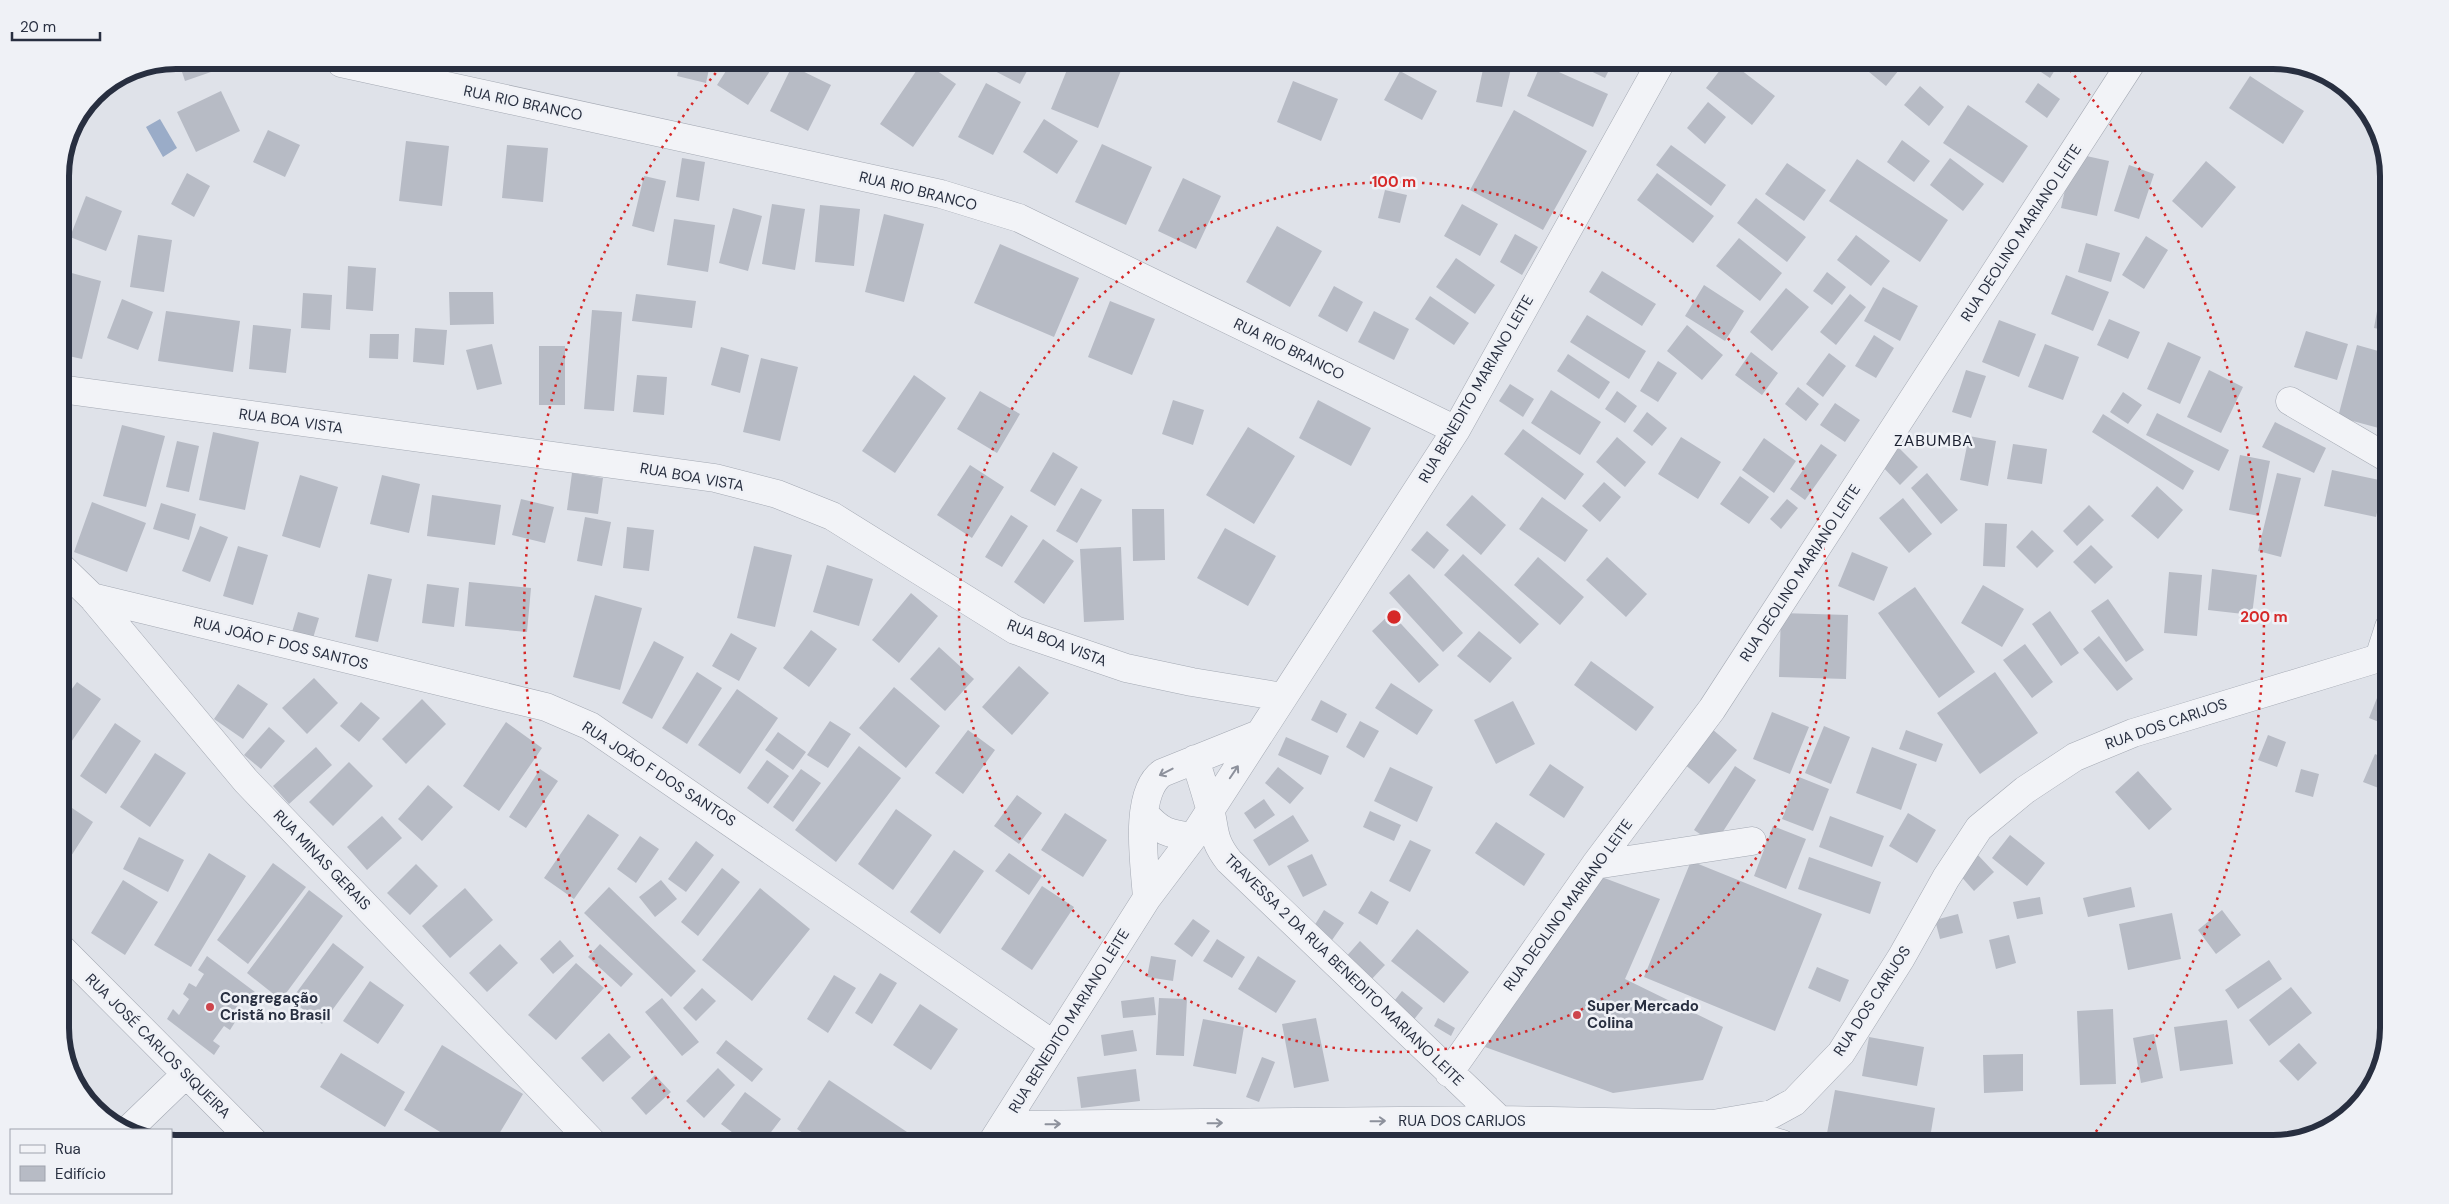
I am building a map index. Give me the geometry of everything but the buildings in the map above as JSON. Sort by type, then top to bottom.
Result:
[{"type":"street","name":"RUA RIO BRANCO","points":[[368,69],[941,194],[1018,218],[1456,430]]},
{"type":"street","name":"RUA BENEDITO MARIANO LEITE","points":[[998,1134],[1147,898],[1193,837],[1456,430],[1657,69]]},
{"type":"street","name":"RUA DEOLINO MARIANO LEITE","points":[[1449,1073],[1594,865],[1712,709],[2127,69]]},
{"type":"street","name":"RUA BOA VISTA","points":[[69,390],[715,478],[777,494],[832,516],[1015,630],[1126,668],[1192,682],[1283,697]]},
{"type":"street","points":[[2290,402],[2380,454]]},
{"type":"street","name":"RUA MINAS GERAIS","points":[[69,575],[92,597],[246,781],[585,1135]]},
{"type":"street","name":"RUA JOÃO F DOS SANTOS","points":[[92,597],[546,707],[590,726],[1054,1045]]},
{"type":"street","name":"RUA DOS CARIJOS","points":[[998,1134],[1500,1120],[1531,1132],[1713,1124],[1772,1114],[1794,1102],[1841,1053],[1901,958],[1946,878],[1980,828],[2025,790],[2075,757],[2133,733],[2380,658]]},
{"type":"street","points":[[1147,898],[1144,813],[1150,785],[1155,779],[1195,759],[1259,734]]},
{"type":"street","points":[[1195,759],[1210,808]]},
{"type":"street","name":"TRAVESSA 2 DA RUA BENEDITO MARIANO LEITE","points":[[1210,808],[1213,834],[1219,848],[1229,861],[1500,1120]]},
{"type":"street","points":[[1144,813],[1157,827],[1170,834],[1193,837]]},
{"type":"street","points":[[1594,865],[1752,841]]},
{"type":"street","name":"RUA JOSÉ CARLOS SIQUEIRA","points":[[69,956],[247,1135]]},
{"type":"street","points":[[132,1126],[186,1074]]},
{"type":"street","points":[[1713,1124],[1751,1135]]},
{"type":"water","points":[[160,119],[177,148],[163,157],[146,127]]},
{"type":"place","name":"Congregação Cristã no Brasil","points":[[210,1007]]},
{"type":"place","name":"Super Mercado Colina","points":[[1577,1015]]},
{"type":"district","name":"ZABUMBA","points":[[1934,440]]}]
